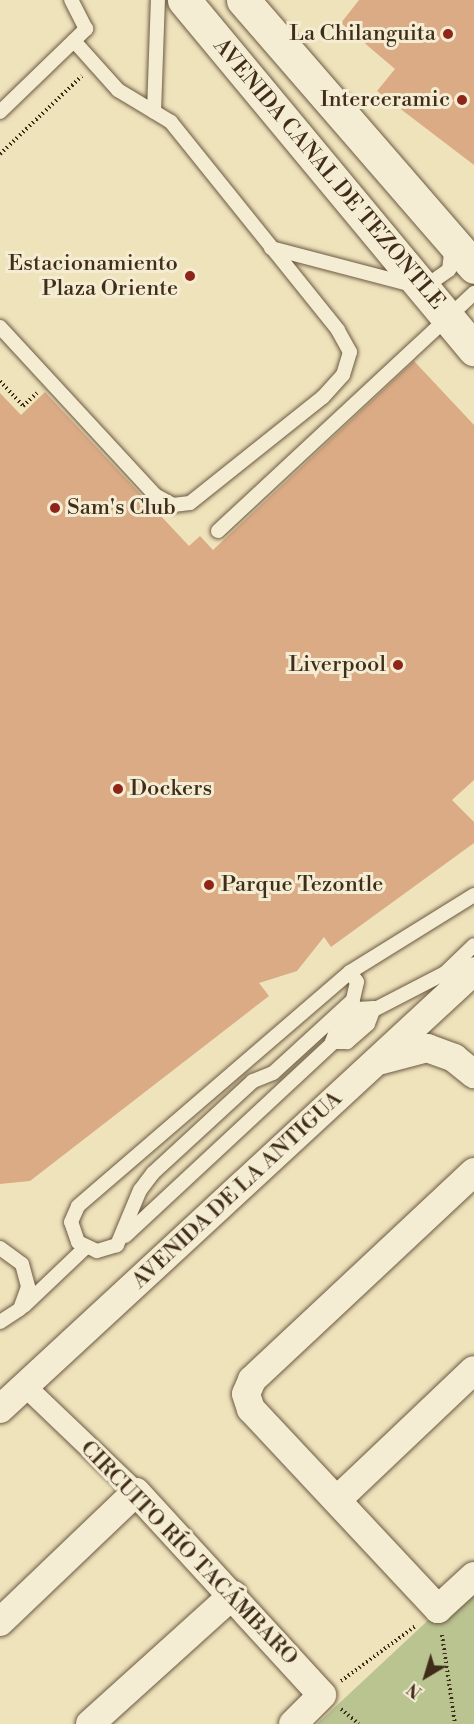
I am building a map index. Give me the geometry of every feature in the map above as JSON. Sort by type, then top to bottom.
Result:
[{"type":"main road","name":"AVENIDA CANAL DE TEZONTLE","points":[[184,0],[474,349]]},
{"type":"main road","name":"AVENIDA CANAL DE TEZONTLE","points":[[243,0],[474,267]]},
{"type":"street","name":"AVENIDA DE LA ANTIGUA","points":[[0,1409],[474,971]]},
{"type":"street","points":[[378,1061],[427,1048],[454,1058],[474,1074]]},
{"type":"street","points":[[474,1172],[252,1380],[246,1394],[251,1408],[338,1498],[438,1609],[474,1576]]},
{"type":"street","points":[[338,1498],[474,1370]]},
{"type":"street","name":"CIRCUITO RÍO TACÁMBARO","points":[[24,1385],[136,1492],[233,1595],[322,1695]]},
{"type":"street","points":[[0,1622],[136,1492]]},
{"type":"street","points":[[90,1724],[233,1595]]},
{"type":"street","points":[[293,1724],[322,1695]]},
{"type":"lane","points":[[0,112],[86,29],[71,0]]},
{"type":"lane","points":[[154,112],[158,0]]},
{"type":"lane","points":[[0,327],[155,495],[173,505],[190,504],[323,397],[343,375],[350,352],[338,330],[171,122],[118,90],[74,41]]},
{"type":"lane","points":[[271,248],[423,288],[449,270],[452,242]]},
{"type":"lane","points":[[218,531],[474,293]]},
{"type":"lane","points":[[474,895],[350,972],[78,1206],[72,1232],[86,1248],[104,1251],[123,1237],[332,1042],[374,1008],[445,973],[474,945]]},
{"type":"lane","points":[[123,1237],[132,1205],[153,1173],[253,1081],[273,1073],[353,1000],[357,982],[350,972]]},
{"type":"lane","points":[[353,1000],[391,999]]},
{"type":"lane","points":[[0,1248],[14,1255],[27,1275],[28,1287],[0,1328]]},
{"type":"lane","points":[[10,1316],[86,1248]]},
{"type":"path","points":[[0,154],[94,64]]},
{"type":"path","points":[[0,381],[23,406],[50,382]]},
{"type":"path","points":[[322,1695],[438,1609],[455,1724]]},
{"type":"green space","points":[[469,1582],[474,1587],[474,1724],[317,1724]]},
{"type":"building","points":[[359,0],[474,0],[474,165],[377,91],[395,69],[341,23]]},
{"type":"building","name":"Parque Tezontle","points":[[414,361],[474,425],[474,780],[452,800],[474,822],[474,843],[331,947],[324,937],[297,971],[259,983],[269,996],[30,1181],[0,1184],[0,393],[21,415],[45,392],[189,546],[200,536],[213,550]]},
{"type":"place","name":"La Chilanguita","points":[[448,34]]},
{"type":"place","name":"Interceramic","points":[[462,100]]},
{"type":"place","name":"Estacionamiento Plaza Oriente","points":[[190,276]]},
{"type":"place","name":"Sam's Club","points":[[55,508]]},
{"type":"place","name":"Liverpool","points":[[398,665]]},
{"type":"place","name":"Dockers","points":[[118,789]]},
{"type":"place","name":"Parque Tezontle","points":[[209,885]]}]
